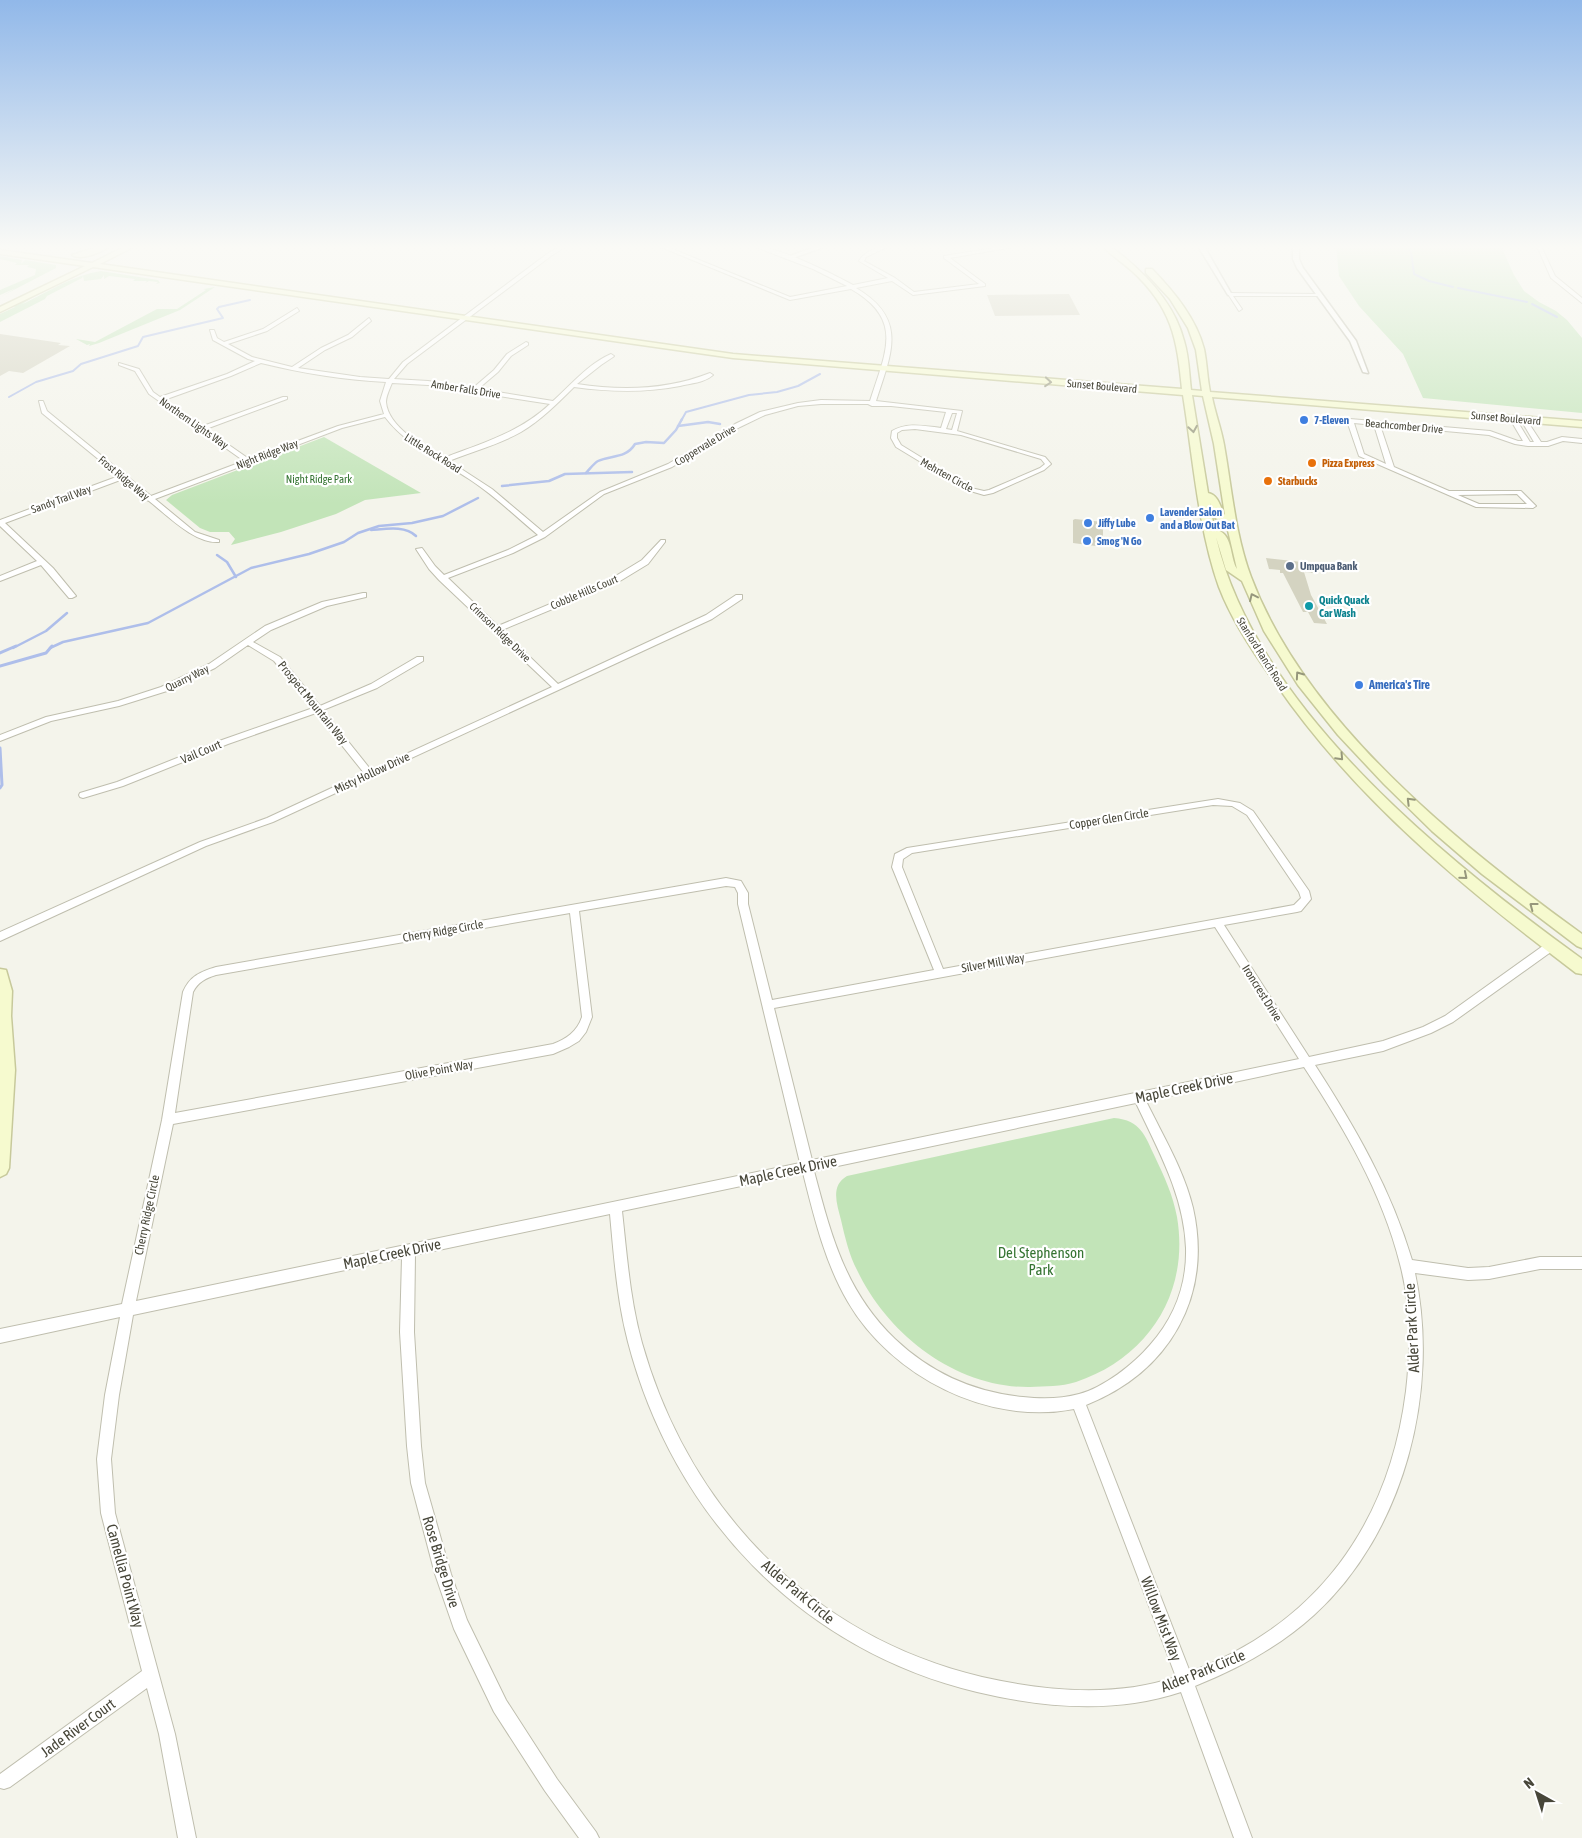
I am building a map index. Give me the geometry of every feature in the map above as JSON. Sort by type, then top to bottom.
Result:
[{"type":"main road","name":"Sunset Boulevard","points":[[559,332],[698,352],[884,364],[1582,424]]},
{"type":"main road","name":"Sunset Boulevard","points":[[612,332],[705,345],[884,364]]},
{"type":"main road","name":"Stanford Ranch Road","points":[[1178,332],[1182,341],[1187,389],[1209,531],[1220,574],[1232,603],[1265,662],[1308,721],[1396,816],[1496,903],[1582,968]]},
{"type":"main road","name":"Stanford Ranch Road","points":[[1192,332],[1200,350],[1236,548],[1245,579],[1270,631],[1288,661],[1351,740],[1419,810],[1514,891],[1577,939]]},
{"type":"main road","name":"Sunset Boulevard","points":[[1206,391],[1582,417]]},
{"type":"main road","points":[[1203,493],[1212,497],[1219,516],[1232,520]]},
{"type":"main road","points":[[1209,531],[1222,536],[1231,570],[1245,579]]},
{"type":"main road","points":[[1496,903],[1555,935],[1577,939]]},
{"type":"main road","points":[[1551,946],[1573,952],[1582,958]]},
{"type":"main road","points":[[0,975],[4,991],[3,1016],[7,1070],[0,1168]]},
{"type":"street","name":"Amber Falls Drive","points":[[212,332],[215,339],[241,354],[293,369],[360,379],[415,381],[553,403]]},
{"type":"street","points":[[223,344],[260,332]]},
{"type":"street","points":[[293,369],[323,349],[355,332]]},
{"type":"street","points":[[387,415],[384,403],[385,391],[390,380],[405,363],[446,332]]},
{"type":"street","points":[[872,404],[884,364],[890,337],[889,332]]},
{"type":"street","points":[[1346,332],[1353,341],[1366,372]]},
{"type":"street","points":[[473,390],[496,371],[509,355],[526,344]]},
{"type":"street","points":[[443,461],[518,431],[534,421],[587,370],[611,356]]},
{"type":"street","points":[[160,399],[224,377],[260,361]]},
{"type":"street","name":"Northern Lights Way","points":[[121,364],[137,370],[149,391],[248,461]]},
{"type":"street","points":[[572,385],[619,392],[640,392],[670,387],[710,375]]},
{"type":"street","points":[[201,429],[285,398]]},
{"type":"street","name":"Frost Ridge Way","points":[[41,402],[44,412],[193,534],[217,541]]},
{"type":"street","name":"Coppervale Drive","points":[[442,578],[543,536],[553,530],[578,508],[601,494],[671,465],[757,416],[801,404],[834,402],[950,410],[960,412],[958,420]]},
{"type":"street","points":[[943,430],[950,410]]},
{"type":"street","name":"Night Ridge Way","points":[[149,499],[340,427],[387,415]]},
{"type":"street","name":"Little Rock Road","points":[[387,415],[392,424],[406,438],[472,478],[543,536]]},
{"type":"street","points":[[947,419],[958,420],[954,432]]},
{"type":"street","points":[[1513,419],[1528,444]]},
{"type":"street","points":[[1524,420],[1539,444]]},
{"type":"street","name":"Beachcomber Drive","points":[[1449,493],[1520,492],[1533,506],[1478,506],[1362,455],[1350,421],[1490,434],[1513,442],[1528,444],[1552,444],[1562,439],[1582,441]]},
{"type":"street","points":[[1376,423],[1391,468]]},
{"type":"street","name":"Mehrten Circle","points":[[906,427],[943,430],[1036,455],[1047,461],[1048,464],[1042,469],[996,490],[984,493],[969,489],[913,456],[898,446],[894,438],[897,430],[906,427]]},
{"type":"street","name":"Sandy Trail Way","points":[[0,522],[122,477]]},
{"type":"street","points":[[0,522],[42,562],[72,596]]},
{"type":"street","name":"Cobble Hills Court","points":[[497,629],[621,576],[645,562],[663,541]]},
{"type":"street","name":"Crimson Ridge Drive","points":[[420,549],[427,562],[442,578],[557,687]]},
{"type":"street","points":[[0,579],[42,562]]},
{"type":"street","name":"Quarry Way","points":[[0,738],[48,719],[119,703],[164,689],[212,666],[268,628],[325,604],[363,595]]},
{"type":"street","name":"Misty Hollow Drive","points":[[0,937],[203,844],[270,820],[370,774],[709,617],[739,597]]},
{"type":"street","name":"Prospect Mountain Way","points":[[248,642],[277,659],[370,774]]},
{"type":"street","name":"Vail Court","points":[[83,795],[122,785],[224,742],[319,709],[391,677],[420,659]]},
{"type":"street","name":"Copper Glen Circle","points":[[940,973],[897,868],[898,857],[910,850],[1213,802],[1230,802],[1239,805],[1250,813],[1300,885],[1306,899],[1297,908],[1218,924]]},
{"type":"street","name":"Cherry Ridge Circle","points":[[128,1311],[168,1120],[188,992],[192,983],[201,976],[225,969],[726,882],[738,884],[744,893],[743,904],[807,1168],[831,1252],[858,1306],[899,1353],[951,1386],[977,1396],[1030,1404],[1078,1402]]},
{"type":"street","name":"Olive Point Way","points":[[168,1120],[553,1048],[564,1044],[581,1032],[587,1017],[574,908]]},
{"type":"street","name":"Silver Mill Way","points":[[769,1005],[1218,924]]},
{"type":"street","name":"Ironcrest Drive","points":[[1218,924],[1307,1062]]},
{"type":"street","name":"Maple Creek Drive","points":[[0,1336],[128,1311],[1383,1046],[1427,1030],[1449,1019],[1474,1003],[1551,946]]},
{"type":"street","name":"Alder Park Circle","points":[[615,1207],[628,1316],[650,1388],[663,1422],[682,1458],[732,1532],[792,1590],[828,1619],[912,1663],[957,1678],[1003,1690],[1048,1696],[1095,1698],[1146,1694],[1185,1682],[1220,1668],[1267,1643],[1302,1617],[1334,1583],[1357,1554],[1380,1513],[1397,1472],[1408,1430],[1414,1385],[1413,1304],[1408,1266],[1380,1189],[1349,1130],[1307,1062]]},
{"type":"street","points":[[1078,1402],[1106,1390],[1148,1360],[1166,1340],[1187,1294],[1192,1250],[1190,1224],[1185,1202],[1175,1171],[1138,1098]]},
{"type":"street","name":"Rose Bridge Drive","points":[[409,1251],[407,1332],[414,1446],[418,1483],[443,1574],[460,1623],[500,1706],[546,1778],[590,1838]]},
{"type":"street","points":[[1408,1266],[1468,1274],[1489,1273],[1540,1263],[1582,1263]]},
{"type":"street","name":"Camellia Point Way","points":[[128,1311],[106,1433],[104,1484],[115,1542],[167,1734],[186,1838]]},
{"type":"street","name":"Willow Mist Way","points":[[1078,1402],[1185,1682],[1242,1838]]},
{"type":"street","name":"Jade River Court","points":[[4,1781],[152,1674]]},
{"type":"green space","points":[[114,332],[127,332],[89,346],[90,344],[87,345],[76,339],[95,342]]},
{"type":"green space","points":[[1383,332],[1577,332],[1582,338],[1582,413],[1423,398],[1403,354]]},
{"type":"green space","name":"Night Ridge Park","points":[[324,437],[421,493],[365,500],[336,514],[281,532],[231,545],[235,539],[229,532],[210,532],[200,528],[166,500],[172,495]]},
{"type":"green space","name":"Del Stephenson Park","points":[[1114,1118],[1130,1122],[1141,1130],[1145,1136],[1165,1179],[1177,1217],[1179,1245],[1177,1271],[1170,1296],[1158,1319],[1143,1339],[1124,1357],[1102,1371],[1070,1384],[1030,1387],[1003,1385],[976,1378],[951,1368],[927,1353],[906,1336],[870,1294],[849,1252],[836,1196],[838,1185],[842,1180],[847,1176]]},
{"type":"building","points":[[0,334],[70,346],[23,373],[9,371],[0,376]]},
{"type":"building","points":[[1073,520],[1103,522],[1103,547],[1073,543]]},
{"type":"building","points":[[1266,558],[1311,563],[1313,573],[1304,572],[1311,595],[1327,624],[1314,623],[1308,612],[1303,612],[1283,573],[1280,573],[1280,570],[1269,569]]},
{"type":"waterway","points":[[9,397],[36,382],[73,371],[81,364],[138,346],[143,337],[165,332]]},
{"type":"waterway","points":[[681,421],[686,412],[749,395],[777,392],[798,386],[820,374]]},
{"type":"waterway","points":[[678,426],[682,419]]},
{"type":"waterway","points":[[678,426],[708,422],[720,424]]},
{"type":"waterway","points":[[586,473],[598,461],[623,454],[635,444],[646,442],[664,443],[678,426]]},
{"type":"waterway","points":[[502,486],[549,481],[565,474],[632,472]]},
{"type":"waterway","points":[[236,576],[251,568],[309,554],[344,542],[358,533],[379,526],[412,523],[443,516],[478,498]]},
{"type":"waterway","points":[[371,530],[401,529],[416,536]]},
{"type":"waterway","points":[[217,555],[227,562],[236,576]]},
{"type":"waterway","points":[[50,648],[63,642],[148,623],[236,576]]},
{"type":"waterway","points":[[13,648],[46,631],[67,613]]},
{"type":"waterway","points":[[0,653],[16,646]]},
{"type":"waterway","points":[[0,666],[46,653],[50,648]]},
{"type":"waterway","points":[[0,748],[2,785],[0,788]]},
{"type":"place","name":"7-Eleven","points":[[1304,420]]},
{"type":"place","name":"Pizza Express","points":[[1312,463]]},
{"type":"place","name":"Starbucks","points":[[1268,481]]},
{"type":"place","name":"Lavender Salon and a Blow Out Bat","points":[[1150,518]]},
{"type":"place","name":"Jiffy Lube","points":[[1088,523]]},
{"type":"place","name":"Smog 'N Go","points":[[1087,541]]},
{"type":"place","name":"Umpqua Bank","points":[[1290,566]]},
{"type":"place","name":"Quick Quack Car Wash","points":[[1309,606]]},
{"type":"place","name":"America's Tire","points":[[1359,685]]}]
